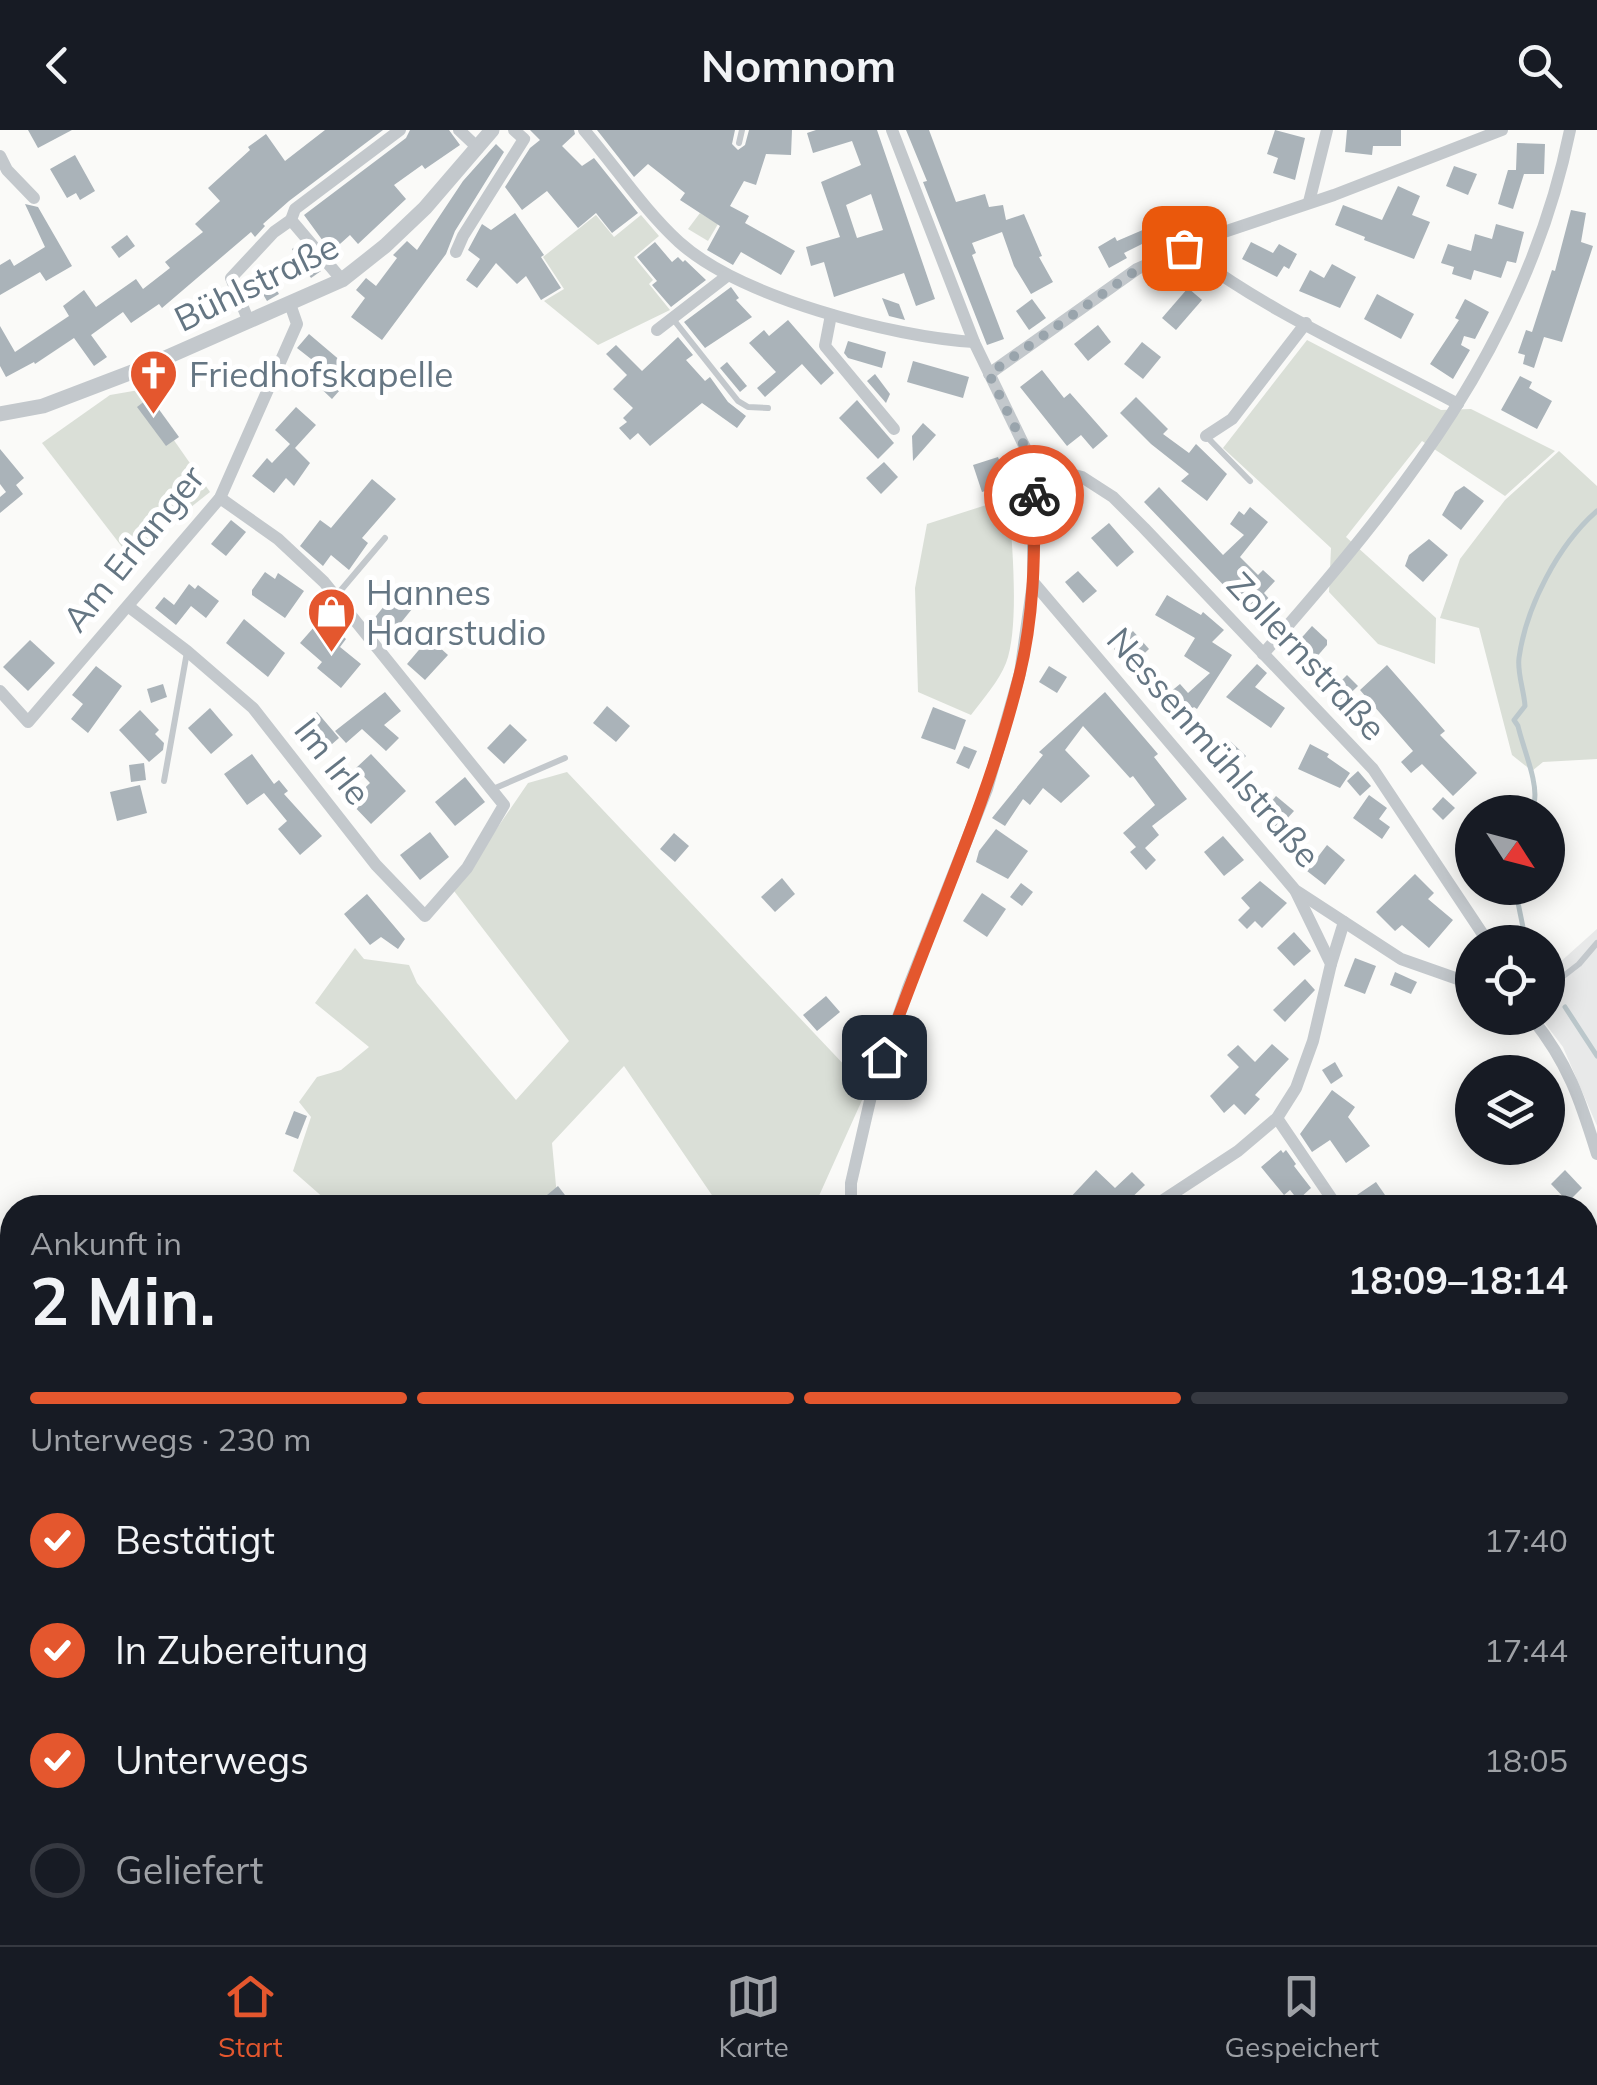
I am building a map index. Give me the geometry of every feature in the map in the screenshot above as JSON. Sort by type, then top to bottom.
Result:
[{"type":"street","points":[[248,322],[231,278],[290,220],[295,209],[400,130]]},
{"type":"street","points":[[458,130],[478,148]]},
{"type":"street","name":"Bühlstraße","points":[[0,414],[44,406],[140,369],[342,280],[386,246],[492,130]]},
{"type":"street","points":[[456,252],[524,140],[514,130]]},
{"type":"street","points":[[584,130],[677,240],[727,276],[831,314],[932,340],[974,342]]},
{"type":"street","points":[[851,1195],[872,1092],[908,988],[987,789],[1020,673],[1033,582],[1033,464],[974,342],[892,130]]},
{"type":"street","points":[[1309,202],[1327,130]]},
{"type":"street","points":[[989,374],[1138,269],[1184,248],[1502,130]]},
{"type":"street","points":[[1262,654],[1409,478],[1486,357],[1539,247],[1570,130]]},
{"type":"street","points":[[0,156],[7,170],[34,198]]},
{"type":"street","points":[[290,220],[342,280]]},
{"type":"street","points":[[1184,248],[1214,272],[1458,404]]},
{"type":"street","points":[[658,330],[727,276]]},
{"type":"street","name":"Am Erlanger","points":[[0,691],[28,722],[220,498],[297,324],[290,304]]},
{"type":"street","points":[[831,314],[825,346],[894,429]]},
{"type":"street","points":[[1206,436],[1232,419],[1306,323]]},
{"type":"street","points":[[257,374],[276,372]]},
{"type":"street","name":"Zollernstraße","points":[[1033,464],[1082,477],[1112,498],[1373,770],[1477,925]]},
{"type":"street","points":[[220,498],[278,538],[336,596],[491,789]]},
{"type":"street","name":"Nessenmühlstraße","points":[[1033,582],[1294,890],[1401,959],[1455,978]]},
{"type":"street","name":"Im Irle","points":[[129,607],[253,708],[376,865],[426,916],[467,868],[504,805],[491,789]]},
{"type":"street","points":[[1294,890],[1331,964]]},
{"type":"street","points":[[1171,1195],[1238,1151],[1278,1118],[1296,1088],[1313,1041],[1344,922]]},
{"type":"street","points":[[1546,1035],[1559,1052],[1582,1102],[1597,1154]]},
{"type":"street","points":[[1278,1118],[1329,1195]]},
{"type":"lane","points":[[739,144],[742,130]]},
{"type":"lane","points":[[674,319],[738,401],[748,407],[768,408]]},
{"type":"lane","points":[[1206,436],[1250,481]]},
{"type":"lane","points":[[336,596],[385,538]]},
{"type":"lane","points":[[164,782],[187,651]]},
{"type":"lane","points":[[491,789],[566,758]]},
{"type":"lane","points":[[1565,974],[1597,943]]},
{"type":"shaded area","points":[[700,213],[718,224],[708,241],[688,229]]},
{"type":"shaded area","points":[[596,215],[614,237],[641,215],[659,236],[634,257],[670,310],[598,345],[544,301],[564,289],[543,257]]},
{"type":"shaded area","points":[[1307,340],[1441,410],[1471,409],[1555,451],[1505,496],[1422,441],[1346,537],[1436,618],[1435,664],[1378,644],[1329,592],[1331,548],[1223,448]]},
{"type":"shaded area","points":[[139,390],[210,492],[129,556],[42,443],[110,395]]},
{"type":"shaded area","points":[[1559,451],[1597,486],[1597,759],[1543,762],[1532,771],[1512,755],[1479,628],[1440,618],[1460,559],[1505,500]]},
{"type":"shaded area","points":[[1008,498],[1014,582],[1010,647],[999,676],[971,715],[918,692],[915,588],[927,524]]},
{"type":"shaded area","points":[[567,772],[867,1089],[819,1195],[712,1195],[624,1066],[552,1143],[557,1195],[320,1195],[293,1171],[311,1117],[299,1102],[317,1077],[341,1070],[369,1047],[315,1003],[355,948],[364,959],[409,965],[417,983],[516,1100],[569,1041],[454,891],[528,783]]},
{"type":"shaded area","points":[[1597,929],[1597,1126],[1563,1047],[1554,1035],[1565,1035],[1565,958]]},
{"type":"building","points":[[28,130],[72,130],[38,148]]},
{"type":"building","points":[[325,130],[383,130],[289,201],[263,224],[255,237],[251,232],[162,308],[159,304],[131,323],[123,312],[91,335],[107,357],[94,366],[74,338],[35,364],[6,377],[0,366],[0,326],[15,352],[69,316],[63,306],[84,290],[96,307],[136,279],[143,289],[170,268],[165,262],[203,232],[195,224],[220,201],[208,188],[250,150],[248,147],[266,134],[285,161]]},
{"type":"building","points":[[410,130],[449,130],[460,145],[394,185],[406,199],[358,244],[350,235],[331,252],[304,215],[406,138]]},
{"type":"building","points":[[530,130],[574,130],[575,134],[562,146],[582,166],[594,158],[638,213],[612,233],[596,213],[578,228],[547,191],[522,210],[505,187],[530,148],[540,140]]},
{"type":"building","points":[[597,130],[735,130],[732,144],[738,150],[745,145],[749,130],[792,130],[791,155],[766,154],[756,185],[744,181],[730,206],[749,216],[745,223],[795,251],[781,275],[741,252],[733,265],[707,250],[720,226],[680,200],[685,193],[648,164],[634,177]]},
{"type":"building","points":[[877,130],[935,299],[916,306],[904,273],[834,297],[824,262],[811,266],[806,247],[840,237],[821,182],[861,165],[852,141],[813,153],[807,133]],"holes":[[[871,194],[883,230],[857,238],[846,205]]]},
{"type":"building","points":[[906,130],[929,130],[956,202],[985,194],[989,207],[1003,205],[1006,220],[1024,214],[1042,256],[1039,257],[1053,282],[1031,294],[1014,266],[1002,232],[972,243],[976,253],[972,255],[1004,339],[987,345]]},
{"type":"building","points":[[1275,130],[1305,138],[1295,180],[1273,173],[1278,158],[1267,154]]},
{"type":"building","points":[[1347,130],[1401,130],[1401,146],[1373,146],[1372,155],[1345,152]]},
{"type":"building","points":[[1517,143],[1545,144],[1544,174],[1524,174],[1513,209],[1498,204],[1508,170],[1516,170]]},
{"type":"building","points":[[496,144],[504,152],[455,231],[446,254],[382,340],[351,317],[365,298],[356,290],[366,278],[376,286],[397,258],[393,255],[407,241],[417,250],[463,181]]},
{"type":"building","points":[[75,155],[95,191],[80,200],[76,193],[67,198],[50,169]]},
{"type":"building","points":[[1454,166],[1477,174],[1468,195],[1446,186]]},
{"type":"building","points":[[1398,186],[1420,196],[1412,215],[1430,222],[1414,259],[1335,225],[1343,205],[1382,220]]},
{"type":"building","points":[[25,204],[38,207],[72,266],[46,281],[40,272],[0,295],[0,265],[10,259],[14,266],[45,247]]},
{"type":"building","points":[[1571,210],[1586,213],[1581,242],[1593,246],[1562,342],[1544,337],[1534,368],[1523,364],[1525,355],[1518,353],[1526,330],[1532,332],[1552,270],[1555,271]]},
{"type":"building","points":[[515,213],[561,288],[541,300],[526,276],[517,284],[496,263],[477,288],[466,280],[480,259],[468,250],[482,224],[491,230]]},
{"type":"building","points":[[1161,214],[1170,235],[1124,253],[1127,258],[1109,268],[1098,247],[1115,237],[1117,241],[1145,229],[1142,223]]},
{"type":"building","points":[[1496,224],[1524,232],[1516,263],[1507,261],[1501,278],[1474,270],[1471,280],[1452,274],[1454,267],[1441,263],[1448,244],[1471,251],[1475,234],[1492,239]]},
{"type":"building","points":[[127,235],[135,246],[119,258],[111,247]]},
{"type":"building","points":[[655,242],[672,262],[678,257],[685,260],[706,280],[671,307],[652,285],[657,281],[637,257]]},
{"type":"building","points":[[1251,242],[1273,253],[1279,244],[1297,254],[1289,269],[1284,266],[1277,277],[1242,259]]},
{"type":"building","points":[[299,244],[321,271],[311,278],[292,249]]},
{"type":"building","points":[[1332,264],[1356,277],[1340,308],[1299,291],[1310,270],[1324,278]]},
{"type":"building","points":[[264,269],[279,294],[267,301],[252,276]]},
{"type":"building","points":[[731,287],[739,298],[736,300],[752,317],[705,348],[684,322]]},
{"type":"building","points":[[1188,288],[1202,300],[1176,330],[1162,318]]},
{"type":"building","points":[[1377,294],[1414,314],[1401,339],[1364,319]]},
{"type":"building","points":[[882,298],[899,304],[905,320],[889,316]]},
{"type":"building","points":[[1032,299],[1046,318],[1029,330],[1016,311]]},
{"type":"building","points":[[1465,299],[1489,312],[1475,339],[1464,336],[1461,345],[1470,350],[1453,379],[1430,364],[1459,320],[1455,318]]},
{"type":"building","points":[[788,320],[834,373],[821,385],[802,364],[765,397],[757,388],[776,372],[749,343],[764,330],[769,336]]},
{"type":"building","points":[[1098,325],[1111,342],[1088,361],[1074,344]]},
{"type":"building","points":[[309,334],[355,373],[332,399],[312,380],[320,366],[297,348]]},
{"type":"building","points":[[678,337],[693,355],[686,360],[705,381],[710,377],[728,402],[746,416],[737,428],[702,403],[650,446],[638,433],[630,440],[619,428],[627,422],[623,418],[633,408],[613,389],[627,375],[606,354],[616,345],[642,371]]},
{"type":"building","points":[[848,341],[886,352],[882,368],[848,358],[844,353]]},
{"type":"building","points":[[1142,342],[1161,357],[1143,379],[1124,364]]},
{"type":"building","points":[[913,361],[969,377],[963,398],[907,382]]},
{"type":"building","points":[[727,362],[747,386],[740,392],[720,368]]},
{"type":"building","points":[[1042,370],[1064,398],[1070,393],[1108,436],[1093,449],[1081,435],[1067,446],[1020,387]]},
{"type":"building","points":[[875,374],[890,394],[886,403],[867,381]]},
{"type":"building","points":[[1520,376],[1532,382],[1529,388],[1552,401],[1537,429],[1501,410]]},
{"type":"building","name":"Friedhofskapelle","points":[[150,397],[179,437],[166,446],[137,407]]},
{"type":"building","points":[[1136,397],[1168,429],[1163,434],[1189,453],[1196,444],[1227,474],[1207,501],[1181,481],[1189,474],[1120,413]]},
{"type":"building","points":[[857,400],[894,443],[878,459],[839,418]]},
{"type":"building","points":[[296,407],[316,425],[295,448],[310,463],[294,486],[286,478],[274,493],[252,476],[267,458],[272,463],[290,444],[275,430]]},
{"type":"building","points":[[923,423],[936,435],[913,461],[912,436]]},
{"type":"building","points":[[0,449],[24,478],[16,485],[23,494],[0,513],[0,497],[6,492],[0,484]]},
{"type":"building","points":[[998,457],[1008,484],[982,492],[973,465]]},
{"type":"building","points":[[884,462],[898,477],[881,494],[866,478]]},
{"type":"building","points":[[372,479],[396,499],[362,538],[368,543],[349,570],[331,555],[323,566],[300,546],[320,520],[331,528]]},
{"type":"building","points":[[1464,486],[1484,501],[1461,530],[1442,515],[1455,492]]},
{"type":"building","points":[[1159,487],[1223,555],[1244,535],[1230,524],[1239,511],[1244,515],[1250,507],[1268,522],[1240,557],[1258,575],[1263,570],[1275,581],[1264,593],[1271,601],[1254,617],[1144,502]]},
{"type":"building","points":[[231,520],[246,532],[226,556],[211,544]]},
{"type":"building","points":[[1109,523],[1134,552],[1117,567],[1091,538]]},
{"type":"building","points":[[1429,539],[1448,555],[1423,582],[1405,566],[1409,555]]},
{"type":"building","points":[[1078,571],[1097,591],[1083,603],[1065,582]]},
{"type":"building","points":[[265,572],[275,579],[278,573],[304,591],[285,618],[252,595]]},
{"type":"building","points":[[189,584],[195,589],[198,585],[219,601],[206,618],[191,606],[176,625],[155,608],[164,597],[174,605]]},
{"type":"building","points":[[394,594],[412,609],[390,636],[372,621]]},
{"type":"building","points":[[1167,595],[1201,615],[1203,612],[1224,630],[1212,642],[1232,655],[1197,709],[1194,707],[1176,722],[1159,701],[1180,684],[1188,693],[1210,673],[1184,656],[1195,638],[1155,615]]},
{"type":"building","name":"Hannes Haarstudio","points":[[322,618],[346,639],[340,647],[361,664],[341,688],[317,668],[322,662],[300,643]]},
{"type":"building","points":[[244,619],[285,653],[268,677],[226,643]]},
{"type":"building","points":[[1312,626],[1327,640],[1327,645],[1307,668],[1289,652]]},
{"type":"building","points":[[1133,631],[1149,649],[1130,667],[1114,649]]},
{"type":"building","points":[[429,638],[448,655],[425,680],[407,664]]},
{"type":"building","points":[[30,640],[55,663],[28,691],[3,667]]},
{"type":"building","points":[[1257,664],[1267,673],[1255,687],[1285,708],[1271,728],[1226,697]]},
{"type":"building","points":[[1387,665],[1445,731],[1440,735],[1477,773],[1453,796],[1422,764],[1411,773],[1401,762],[1413,751],[1360,690]]},
{"type":"building","points":[[96,666],[122,686],[88,733],[71,719],[83,704],[72,695]]},
{"type":"building","points":[[1049,666],[1067,677],[1057,693],[1039,682]]},
{"type":"building","points":[[1347,675],[1358,686],[1342,701],[1332,690]]},
{"type":"building","points":[[163,684],[167,697],[151,703],[147,689]]},
{"type":"building","points":[[385,692],[401,711],[384,725],[399,738],[386,751],[362,729],[346,743],[335,731]]},
{"type":"building","points":[[1105,692],[1158,754],[1154,757],[1187,799],[1152,826],[1159,835],[1145,848],[1156,860],[1146,870],[1130,852],[1136,847],[1123,833],[1155,805],[1133,776],[1130,778],[1083,726],[1065,750],[1090,776],[1061,803],[1043,788],[1030,805],[1023,799],[1005,826],[992,818],[1043,755],[1039,752]]},
{"type":"building","points":[[607,706],[630,726],[616,742],[593,723]]},
{"type":"building","points":[[933,707],[966,720],[955,750],[921,738]]},
{"type":"building","points":[[210,708],[233,735],[211,754],[188,728]]},
{"type":"building","points":[[140,710],[159,730],[155,734],[164,743],[163,750],[149,762],[119,730]]},
{"type":"building","points":[[317,712],[339,738],[316,758],[300,740],[305,735],[299,728]]},
{"type":"building","points":[[510,724],[527,740],[504,764],[487,748]]},
{"type":"building","points":[[1229,740],[1246,756],[1225,778],[1208,761]]},
{"type":"building","points":[[1310,744],[1329,754],[1327,757],[1350,773],[1340,788],[1298,769]]},
{"type":"building","points":[[964,746],[977,751],[969,769],[956,763]]},
{"type":"building","points":[[252,754],[274,784],[279,780],[288,791],[284,794],[322,836],[300,855],[278,829],[287,821],[264,793],[247,805],[224,774]]},
{"type":"building","points":[[371,754],[406,791],[371,824],[350,802],[370,783],[356,768]]},
{"type":"building","points":[[144,763],[146,780],[131,782],[129,765]]},
{"type":"building","points":[[1358,771],[1371,786],[1360,796],[1347,781]]},
{"type":"building","points":[[465,777],[485,802],[455,826],[435,802]]},
{"type":"building","points":[[140,785],[147,813],[117,821],[110,792]]},
{"type":"building","points":[[1369,795],[1387,808],[1379,819],[1390,827],[1382,839],[1353,818]]},
{"type":"building","points":[[1276,796],[1294,811],[1276,831],[1259,816]]},
{"type":"building","points":[[1443,797],[1455,808],[1443,820],[1432,809]]},
{"type":"building","points":[[996,829],[1028,851],[1008,879],[976,862],[979,851]]},
{"type":"building","points":[[430,832],[449,857],[420,880],[400,855]]},
{"type":"building","points":[[674,833],[689,846],[675,862],[660,849]]},
{"type":"building","points":[[1223,836],[1244,860],[1224,876],[1204,852]]},
{"type":"building","points":[[1327,845],[1345,860],[1325,885],[1307,871]]},
{"type":"building","points":[[1415,874],[1434,893],[1428,899],[1453,920],[1429,948],[1402,925],[1395,931],[1376,912]]},
{"type":"building","points":[[782,878],[795,894],[775,912],[761,897]]},
{"type":"building","points":[[1260,881],[1287,903],[1262,928],[1255,921],[1247,929],[1238,920],[1250,908],[1241,898]]},
{"type":"building","points":[[1021,883],[1033,892],[1022,906],[1010,897]]},
{"type":"building","points":[[982,893],[1006,909],[987,937],[963,921]]},
{"type":"building","points":[[367,894],[405,939],[398,949],[381,937],[370,945],[344,914]]},
{"type":"building","points":[[1294,932],[1311,951],[1294,966],[1277,948]]},
{"type":"building","points":[[1355,958],[1376,966],[1365,994],[1344,986]]},
{"type":"building","points":[[1395,972],[1417,982],[1411,994],[1390,985]]},
{"type":"building","points":[[1305,979],[1315,990],[1285,1022],[1273,1010]]},
{"type":"building","points":[[826,996],[840,1012],[817,1031],[803,1015]]},
{"type":"building","points":[[1272,1044],[1289,1059],[1255,1095],[1260,1099],[1245,1115],[1234,1104],[1224,1113],[1210,1096],[1239,1067],[1227,1055],[1238,1045],[1255,1062]]},
{"type":"building","points":[[1335,1062],[1343,1076],[1331,1084],[1322,1070]]},
{"type":"building","points":[[1332,1090],[1355,1107],[1348,1117],[1370,1146],[1346,1163],[1330,1140],[1312,1152],[1300,1134]]},
{"type":"building","points":[[294,1111],[307,1116],[298,1139],[285,1134]]},
{"type":"building","points":[[1286,1150],[1311,1188],[1303,1195],[1294,1195],[1290,1190],[1284,1195],[1261,1167]]},
{"type":"building","points":[[1096,1170],[1115,1188],[1132,1172],[1145,1185],[1134,1195],[1073,1195]]},
{"type":"building","points":[[1565,1170],[1582,1188],[1575,1195],[1561,1195],[1551,1184]]},
{"type":"building","points":[[1376,1182],[1385,1195],[1357,1195]]},
{"type":"building","points":[[558,1186],[565,1195],[547,1195]]},
{"type":"waterway","points":[[1535,795],[1530,766],[1514,720],[1525,706],[1519,664],[1523,638],[1536,598],[1557,559],[1597,511]]},
{"type":"waterway","points":[[1518,905],[1523,925]]},
{"type":"waterway","points":[[1565,1007],[1597,1056]]},
{"type":"way so far","points":[[1034,495],[1033,464],[989,374],[1138,269],[1184,248]]},
{"type":"place","name":"Friedhofskapelle","points":[[154,416]]},
{"type":"place","name":"Hannes Haarstudio","points":[[331,654]]},
{"type":"route","points":[[884,1057],[987,789],[1020,673],[1033,582],[1034,495]]}]
